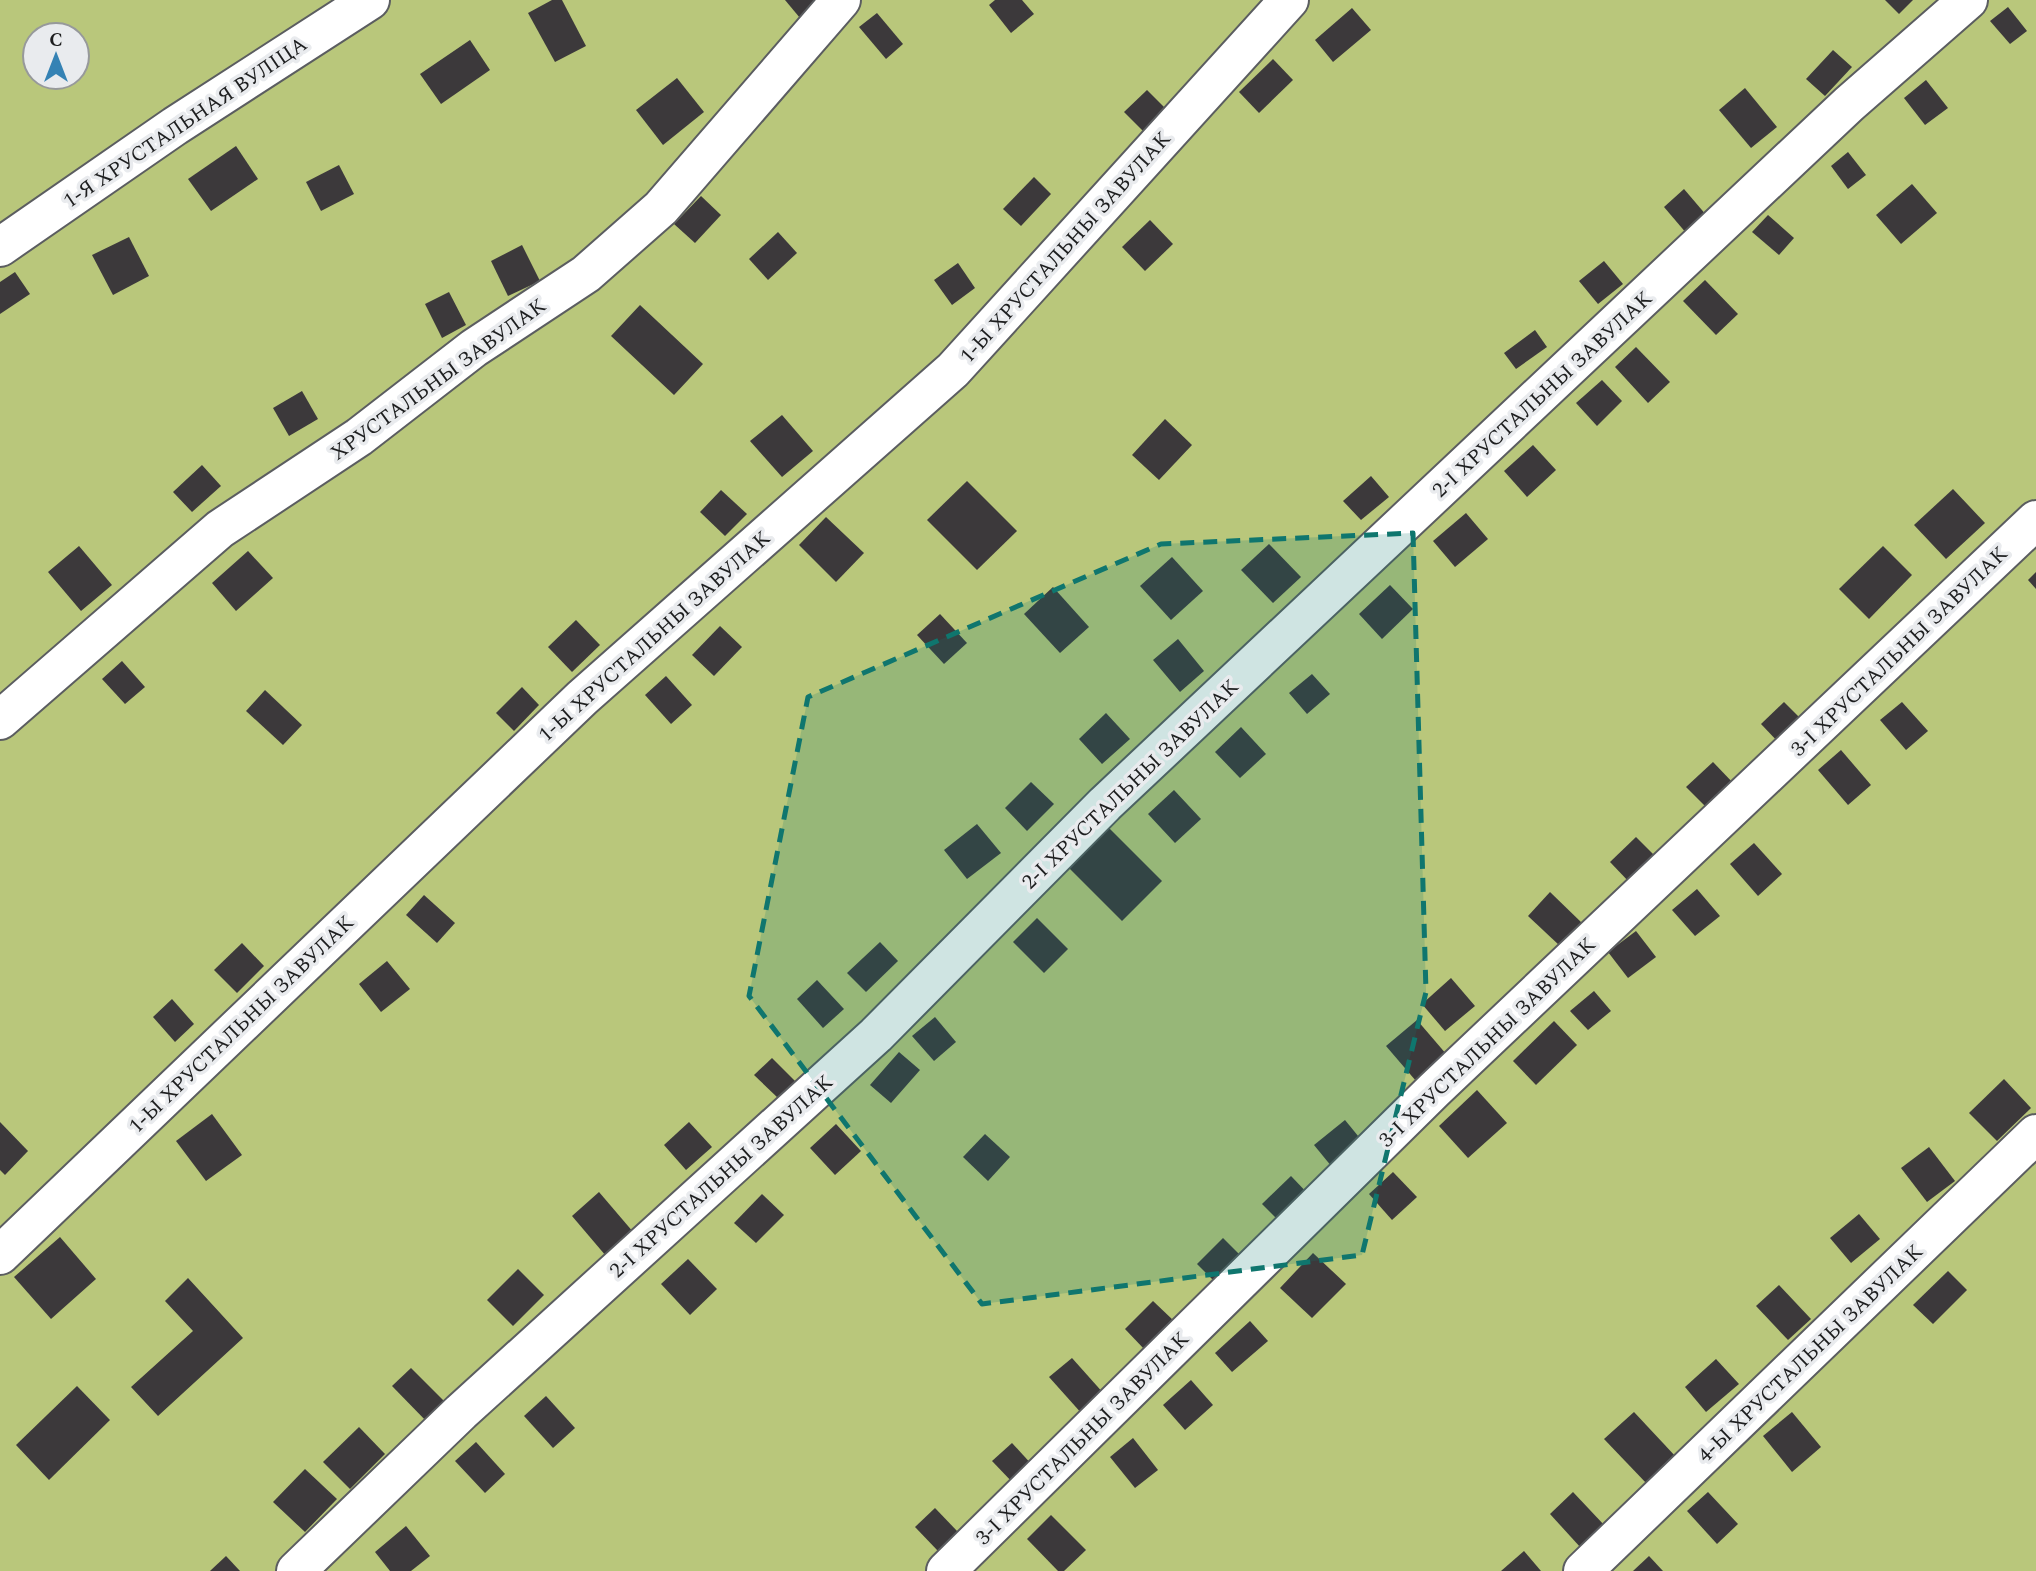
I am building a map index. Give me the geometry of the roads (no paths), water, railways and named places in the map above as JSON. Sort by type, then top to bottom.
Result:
[{"type":"lane","name":"1-Я ХРУСТАЛЬНАЯ ВУЛІЦА","points":[[0,247],[175,126],[370,0]]},
{"type":"lane","name":"ХРУСТАЛЬНЫ ЗАВУЛАК","points":[[0,720],[220,529],[359,437],[474,348],[586,274],[661,208],[841,0]]},
{"type":"lane","name":"1-Ы ХРУСТАЛЬНЫ ЗАВУЛАК","points":[[0,1255],[582,698],[953,370],[1289,0]]},
{"type":"lane","name":"2-І ХРУСТАЛЬНЫ ЗАВУЛАК","points":[[296,1571],[461,1412],[876,1035],[1105,804],[1849,104],[1968,0]]},
{"type":"lane","name":"3-І ХРУСТАЛЬНЫ ЗАВУЛАК","points":[[946,1571],[1434,1090],[2036,520]]},
{"type":"lane","name":"4-Ы ХРУСТАЛЬНЫ ЗАВУЛАК","points":[[1584,1571],[2036,1134]]}]
